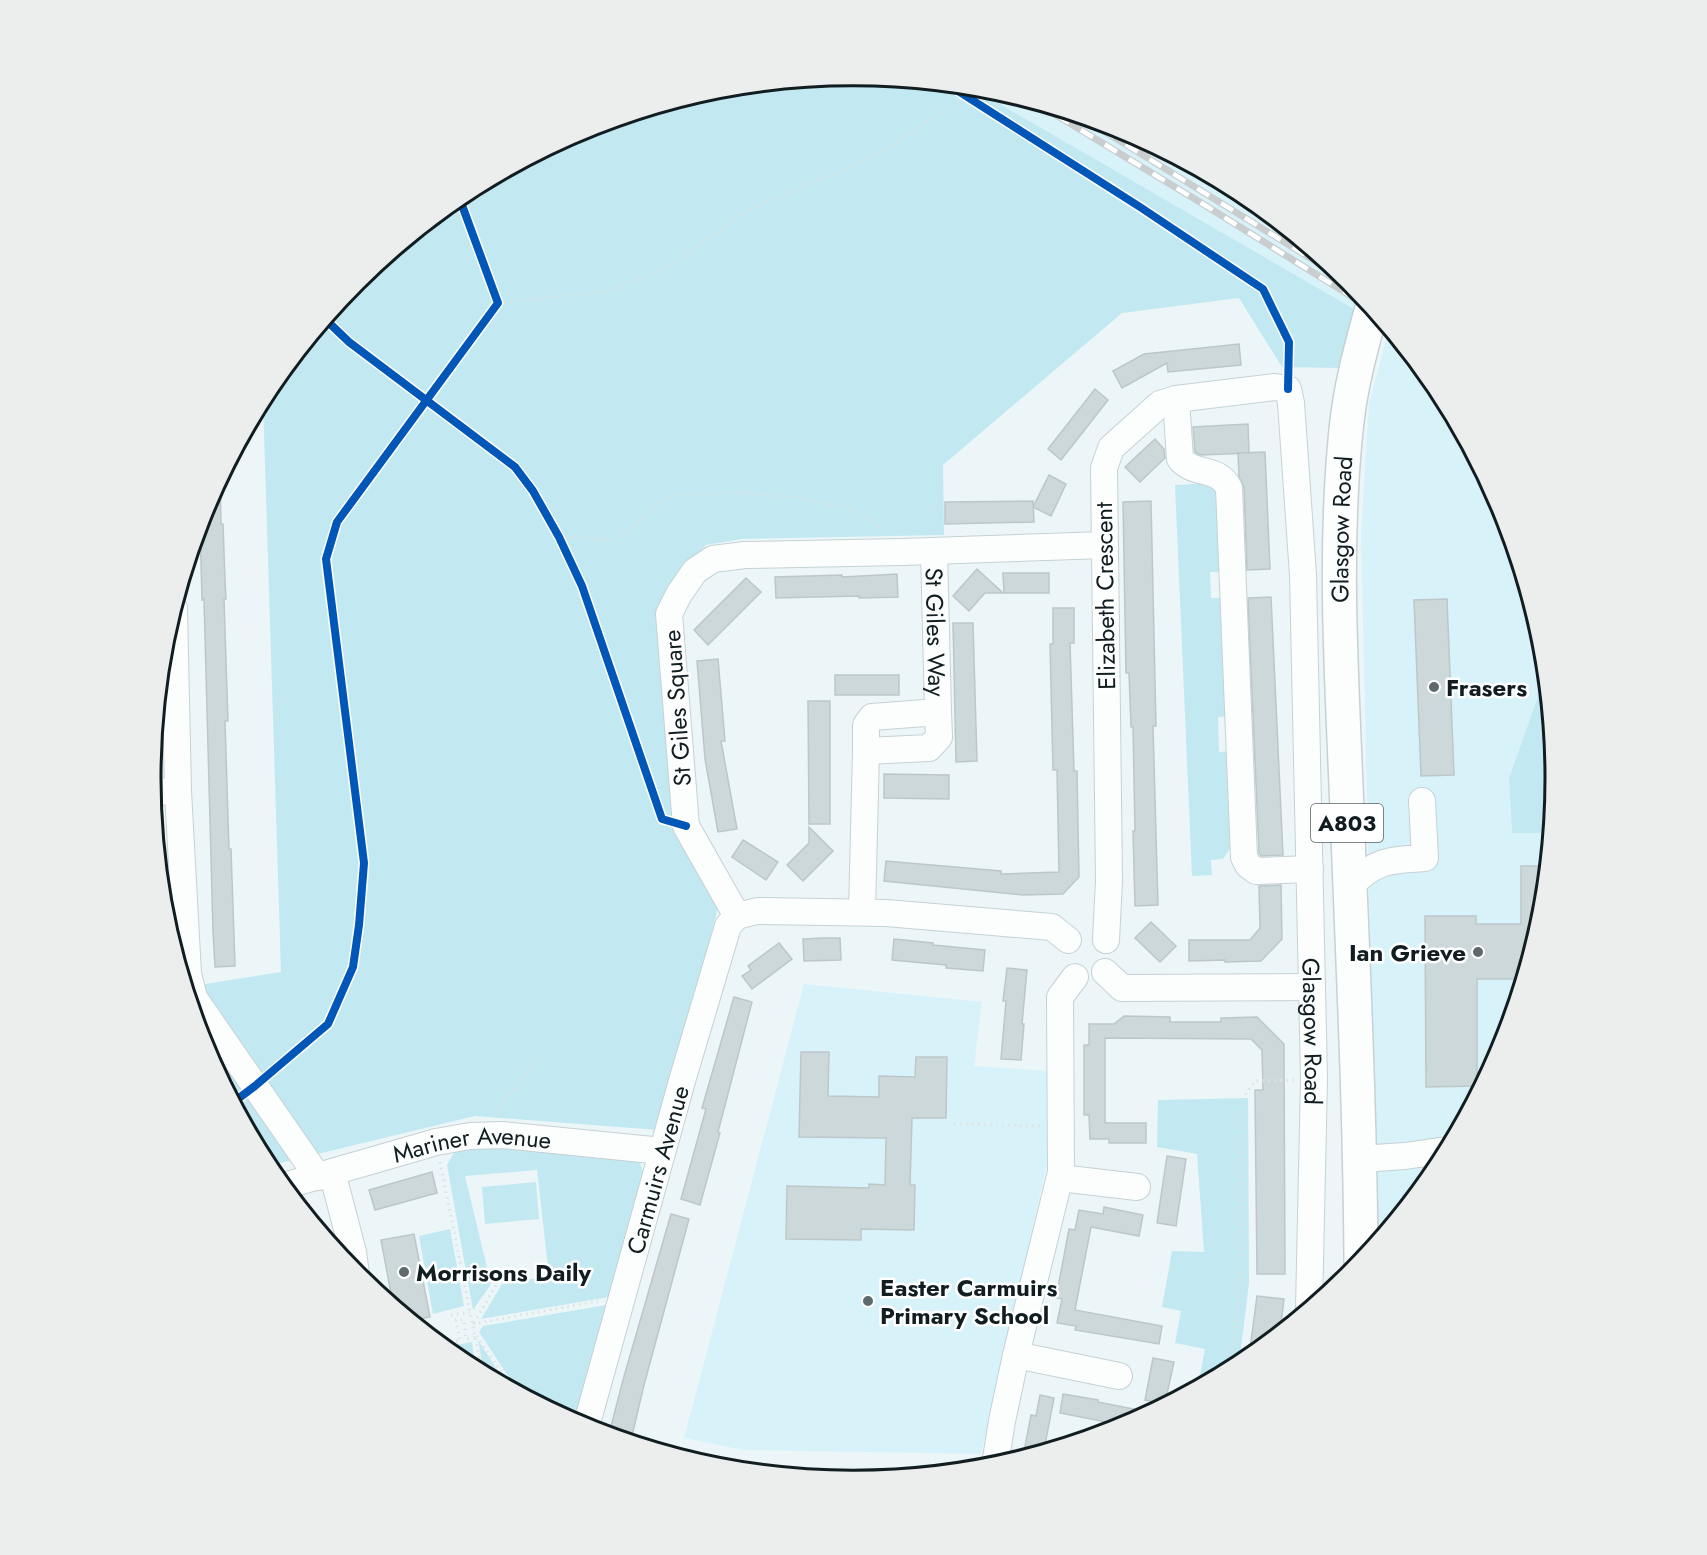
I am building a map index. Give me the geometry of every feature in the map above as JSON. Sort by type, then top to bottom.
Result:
[{"type":"main road","name":"Glasgow Road","points":[[1361,1248],[1360,1159],[1344,754],[1340,539],[1346,429],[1353,386],[1370,317]]},
{"type":"street","name":"Elizabeth Crescent","points":[[1106,940],[1109,881],[1104,468],[1111,448],[1160,404],[1176,399],[1275,387],[1288,389]]},
{"type":"street","name":"Glasgow Road","points":[[1288,389],[1291,403],[1303,575],[1314,1079],[1310,1298]]},
{"type":"street","points":[[1176,399],[1180,459],[1191,468],[1217,474],[1224,479],[1229,488],[1244,857],[1248,865],[1256,870],[1310,869]]},
{"type":"street","name":"St Giles Square","points":[[737,916],[686,826],[669,614],[695,571],[713,559],[746,555],[1104,545]]},
{"type":"street","name":"St Giles Way","points":[[866,751],[929,748],[939,737],[934,550]]},
{"type":"street","points":[[175,643],[184,954]]},
{"type":"street","name":"St Giles Way","points":[[862,912],[866,725],[872,717],[938,712]]},
{"type":"street","points":[[1307,754],[1344,754]]},
{"type":"street","points":[[162,792],[178,791]]},
{"type":"street","points":[[1350,886],[1362,874],[1390,860],[1425,858],[1422,801]]},
{"type":"street","points":[[737,916],[757,911],[862,912],[1052,927],[1068,940]]},
{"type":"street","name":"Carmuirs Avenue","points":[[589,1417],[662,1151],[728,926],[737,916]]},
{"type":"street","points":[[1082,931],[1099,934],[1106,940],[1112,959],[1105,972],[1098,978],[1090,980],[1075,977],[1068,972],[1062,957],[1068,940],[1074,934],[1082,931]]},
{"type":"street","points":[[1105,972],[1122,988],[1312,987]]},
{"type":"street","points":[[997,1454],[1016,1355],[1061,1172],[1060,997],[1075,977]]},
{"type":"street","points":[[201,1007],[325,1175],[354,1256]]},
{"type":"street","name":"Mariner Avenue","points":[[293,1184],[436,1142],[470,1136],[502,1135],[662,1151]]},
{"type":"street","points":[[1360,1159],[1436,1152]]},
{"type":"street","points":[[1060,1178],[1137,1187]]},
{"type":"street","points":[[1016,1355],[1119,1375]]},
{"type":"path","points":[[491,312],[498,303],[608,291],[665,269],[748,210],[873,157],[967,96],[977,102]]},
{"type":"path","points":[[494,292],[498,303]]},
{"type":"path","points":[[559,537],[614,540],[634,527],[664,500],[680,494],[744,493],[802,498],[851,509],[878,525],[902,552]]},
{"type":"path","points":[[554,528],[564,547]]},
{"type":"path","points":[[488,1135],[494,1117],[538,1055]]},
{"type":"path","points":[[1231,1357],[1242,1260],[1243,1098],[1255,1081],[1314,1079]]},
{"type":"path","points":[[954,1124],[1061,1126]]},
{"type":"path","points":[[436,1142],[480,1360]]},
{"type":"path","points":[[473,1324],[500,1278]]},
{"type":"path","points":[[473,1324],[621,1297]]},
{"type":"path","points":[[451,1315],[470,1312]]},
{"type":"path","points":[[456,1341],[460,1341],[456,1320],[464,1320],[466,1339],[476,1337]]},
{"type":"path","points":[[474,1332],[502,1374]]},
{"type":"shaded area","points":[[808,87],[899,87],[944,91],[993,100],[1354,309],[1340,368],[1282,367],[1239,298],[1122,313],[943,465],[944,535],[742,539],[706,545],[686,567],[663,605],[678,830],[720,901],[658,1130],[475,1116],[279,1163],[254,1124],[233,1084],[214,1042],[194,986],[281,972],[264,416],[304,356],[364,288],[432,228],[507,178],[589,138],[631,122],[718,99],[763,91]]},
{"type":"shaded area","points":[[993,100],[1076,122],[1118,138],[1200,178],[1275,228],[1310,257],[1356,302],[1354,309]]},
{"type":"shaded area","points":[[1387,336],[1429,393],[1453,432],[1493,513],[1522,598],[1540,690],[1509,778],[1512,833],[1543,833],[1540,868],[1522,957],[1493,1042],[1453,1124],[1403,1199],[1377,1231],[1361,534],[1369,404]]},
{"type":"shaded area","points":[[1211,483],[1220,493],[1223,572],[1210,572],[1211,598],[1224,598],[1230,716],[1218,717],[1219,752],[1231,751],[1235,841],[1223,859],[1211,860],[1212,875],[1192,876],[1175,485]]},
{"type":"shaded area","points":[[1540,690],[1546,778],[1543,833],[1512,833],[1509,778]]},
{"type":"shaded area","name":"Easter Carmuirs Primary School","points":[[804,984],[982,1002],[974,1066],[1048,1071],[1047,1164],[981,1454],[743,1450],[684,1438]]},
{"type":"shaded area","points":[[1248,1098],[1249,1283],[1241,1351],[1200,1377],[1205,1349],[1175,1343],[1181,1311],[1162,1307],[1172,1251],[1204,1252],[1197,1154],[1157,1147],[1158,1100]]},
{"type":"shaded area","points":[[508,1143],[633,1157],[640,1163],[643,1171],[643,1194],[615,1296],[481,1319],[502,1284],[549,1276],[537,1170],[465,1176],[491,1284],[473,1310],[447,1165],[456,1149]]},
{"type":"shaded area","points":[[536,1182],[539,1219],[485,1224],[482,1187]]},
{"type":"shaded area","points":[[450,1229],[464,1306],[433,1314],[419,1236]]},
{"type":"shaded area","points":[[612,1304],[583,1414],[510,1378],[479,1332],[483,1326]]},
{"type":"shaded area","points":[[478,1340],[498,1372],[482,1361]]},
{"type":"shaded area","points":[[472,1342],[474,1356],[469,1353],[457,1345]]},
{"type":"building","points":[[1239,344],[1241,365],[1168,372],[1167,363],[1122,388],[1113,371],[1144,354]]},
{"type":"building","points":[[1095,389],[1108,400],[1061,460],[1048,449]]},
{"type":"building","points":[[1248,424],[1249,453],[1201,455],[1195,452],[1193,427]]},
{"type":"building","points":[[1155,439],[1164,449],[1165,458],[1140,482],[1125,467]]},
{"type":"building","points":[[1265,452],[1270,569],[1247,570],[1244,487],[1239,477],[1238,453]]},
{"type":"building","points":[[1049,475],[1066,484],[1051,516],[1033,507]]},
{"type":"building","points":[[220,499],[226,599],[224,599],[228,721],[225,721],[235,966],[215,967],[204,599],[202,600],[201,548]]},
{"type":"building","points":[[1033,501],[1034,522],[945,524],[945,502]]},
{"type":"building","points":[[1151,501],[1156,726],[1153,726],[1158,905],[1135,906],[1133,727],[1131,727],[1129,673],[1126,673],[1123,502]]},
{"type":"building","points":[[977,569],[1003,593],[985,593],[969,611],[953,596]]},
{"type":"building","points":[[1003,573],[1049,573],[1049,593],[1004,593]]},
{"type":"building","points":[[897,574],[898,597],[776,598],[775,577]]},
{"type":"building","points":[[746,578],[761,592],[708,645],[694,630]]},
{"type":"building","points":[[1271,597],[1283,855],[1261,856],[1259,853],[1248,598]]},
{"type":"building","name":"Frasers","points":[[1447,599],[1454,775],[1421,776],[1414,600]]},
{"type":"building","points":[[1053,608],[1074,608],[1074,643],[1070,643],[1074,771],[1077,771],[1079,877],[1063,894],[1023,895],[884,881],[886,861],[1001,871],[1001,874],[1059,872],[1057,770],[1053,770],[1050,644],[1053,644]]},
{"type":"building","points":[[953,623],[973,623],[977,761],[956,762]]},
{"type":"building","points":[[718,659],[725,741],[721,741],[737,829],[718,832],[705,759],[697,661]]},
{"type":"building","points":[[835,675],[899,675],[899,695],[835,695]]},
{"type":"building","points":[[808,701],[830,701],[830,824],[809,824]]},
{"type":"building","points":[[884,774],[949,775],[949,799],[884,798]]},
{"type":"building","points":[[809,827],[833,851],[803,881],[787,865],[809,843]]},
{"type":"building","points":[[743,840],[778,862],[766,880],[732,857]]},
{"type":"building","name":"Ian Grieve","points":[[1521,866],[1540,866],[1532,913],[1515,979],[1477,979],[1477,1077],[1474,1084],[1473,1086],[1426,1087],[1425,916],[1476,916],[1476,924],[1521,924]]},
{"type":"building","points":[[1281,885],[1282,939],[1261,961],[1189,961],[1189,940],[1250,940],[1260,928],[1259,886]]},
{"type":"building","points":[[1151,922],[1176,946],[1160,962],[1135,938]]},
{"type":"building","points":[[840,938],[841,960],[804,961],[803,939]]},
{"type":"building","points":[[894,939],[985,950],[983,971],[892,960]]},
{"type":"building","points":[[779,943],[792,959],[752,989],[742,976],[751,970],[748,966]]},
{"type":"building","points":[[1007,968],[1027,970],[1021,1060],[1001,1059],[1006,1001],[1003,1001]]},
{"type":"building","points":[[734,997],[752,1002],[700,1205],[681,1199],[706,1109],[702,1108]]},
{"type":"building","points":[[1124,1016],[1170,1017],[1170,1022],[1221,1022],[1221,1018],[1257,1017],[1284,1044],[1285,1274],[1257,1274],[1255,1090],[1263,1090],[1262,1050],[1251,1039],[1105,1038],[1105,1123],[1146,1123],[1146,1143],[1109,1143],[1109,1139],[1090,1139],[1089,1115],[1084,1115],[1084,1045],[1089,1045],[1089,1024],[1114,1024]]},
{"type":"building","points":[[801,1052],[829,1052],[828,1096],[879,1097],[879,1076],[915,1077],[916,1057],[947,1057],[946,1118],[912,1118],[910,1185],[915,1185],[914,1230],[861,1229],[861,1240],[786,1239],[787,1186],[869,1188],[869,1184],[885,1185],[886,1138],[799,1137]]},
{"type":"building","points":[[1167,1156],[1186,1159],[1176,1226],[1157,1223]]},
{"type":"building","points":[[432,1172],[437,1193],[375,1210],[369,1190]]},
{"type":"building","points":[[1104,1207],[1143,1215],[1139,1236],[1091,1227],[1075,1310],[1162,1326],[1159,1344],[1075,1330],[1076,1326],[1057,1323],[1062,1299],[1056,1298],[1069,1229],[1075,1230],[1079,1210],[1103,1214]]},
{"type":"building","points":[[671,1214],[689,1219],[633,1433],[611,1425]]},
{"type":"building","name":"Morrisons Daily","points":[[414,1234],[430,1317],[422,1318],[391,1292],[381,1240]]},
{"type":"building","points":[[1257,1296],[1284,1299],[1281,1322],[1251,1344]]},
{"type":"building","points":[[1153,1358],[1174,1362],[1167,1394],[1153,1401],[1145,1400]]},
{"type":"building","points":[[1063,1394],[1135,1409],[1105,1422],[1060,1413]]},
{"type":"building","points":[[1040,1395],[1054,1398],[1045,1442],[1025,1448],[1031,1415],[1036,1416]]},
{"type":"railway","points":[[1059,117],[1350,295]]},
{"type":"railway","points":[[1111,135],[1313,260]]},
{"type":"cycle path","points":[[963,94],[1263,289],[1289,342],[1288,389]]},
{"type":"cycle path","points":[[240,1097],[328,1024],[353,967],[364,863],[326,559],[337,522],[498,303],[463,207]]},
{"type":"cycle path","points":[[330,324],[349,342],[515,467],[533,491],[559,537],[582,586],[662,819],[686,826]]},
{"type":"place","name":"Frasers","points":[[1434,687]]},
{"type":"place","name":"Ian Grieve","points":[[1478,952]]},
{"type":"place","name":"Morrisons Daily","points":[[404,1272]]},
{"type":"place","name":"Easter Carmuirs Primary School","points":[[868,1301]]}]
